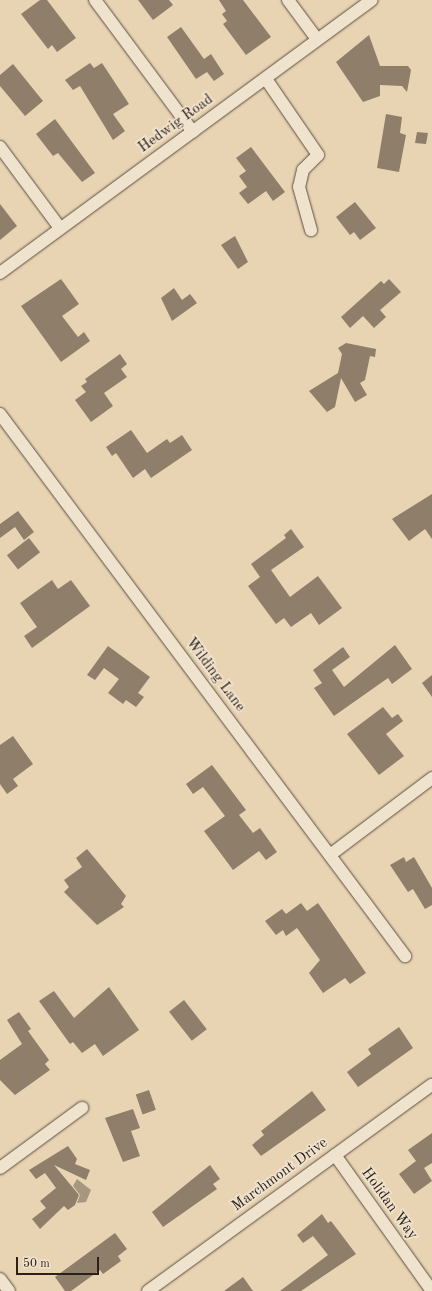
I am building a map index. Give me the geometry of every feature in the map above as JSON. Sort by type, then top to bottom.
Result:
[{"type":"street","points":[[95,0],[193,132]]},
{"type":"street","points":[[288,0],[317,39]]},
{"type":"street","name":"Hedwig Road","points":[[0,273],[266,79],[317,39],[371,0]]},
{"type":"street","points":[[266,79],[318,155],[303,170],[299,187],[311,230]]},
{"type":"street","points":[[0,147],[60,228]]},
{"type":"street","name":"Wilding Lane","points":[[0,414],[405,956]]},
{"type":"street","points":[[330,855],[432,778]]},
{"type":"street","name":"Marchmont Drive","points":[[148,1291],[432,1085]]},
{"type":"street","points":[[0,1168],[82,1108]]},
{"type":"street","name":"Holidan Way","points":[[335,1156],[432,1291]]},
{"type":"shaded area","points":[[77,1179],[91,1190],[86,1202],[77,1203],[80,1195],[73,1186]]},
{"type":"building","points":[[40,0],[47,0],[76,38],[57,52],[52,45],[48,49],[21,14]]},
{"type":"building","points":[[138,0],[169,0],[173,5],[153,20]]},
{"type":"building","points":[[219,0],[243,0],[271,37],[246,55],[223,24],[227,21],[222,14],[226,11]]},
{"type":"building","points":[[181,27],[204,59],[211,54],[224,74],[214,81],[207,72],[196,79],[167,37]]},
{"type":"building","points":[[369,35],[380,66],[408,66],[411,70],[407,92],[402,86],[380,85],[380,96],[363,102],[336,62]]},
{"type":"building","points":[[90,63],[94,68],[102,63],[129,104],[113,114],[125,131],[113,140],[80,86],[73,90],[65,80]]},
{"type":"building","points":[[13,64],[43,101],[25,116],[0,86],[0,75]]},
{"type":"building","points":[[386,114],[402,117],[400,133],[406,135],[399,172],[377,168]]},
{"type":"building","points":[[55,119],[95,173],[82,182],[58,153],[53,156],[36,134]]},
{"type":"building","points":[[417,132],[428,133],[426,144],[415,143]]},
{"type":"building","points":[[251,147],[285,192],[273,201],[266,191],[248,204],[239,193],[247,187],[239,176],[246,171],[236,158]]},
{"type":"building","points":[[355,202],[376,228],[360,240],[354,232],[350,235],[336,217]]},
{"type":"building","points":[[0,204],[17,226],[0,240]]},
{"type":"building","points":[[235,236],[248,262],[238,269],[221,245]]},
{"type":"building","points":[[61,279],[79,304],[62,316],[78,337],[84,332],[90,341],[61,362],[21,306]]},
{"type":"building","points":[[389,279],[401,292],[380,310],[386,317],[374,328],[363,316],[350,328],[341,317],[381,281],[384,284]]},
{"type":"building","points":[[174,288],[182,300],[190,294],[197,303],[172,321],[161,298]]},
{"type":"building","points":[[346,343],[376,349],[375,357],[370,356],[365,380],[360,383],[367,395],[355,402],[341,378],[335,407],[327,412],[309,391],[338,373],[342,354],[338,348]]},
{"type":"building","points":[[120,354],[127,364],[121,369],[127,377],[104,393],[113,406],[91,422],[75,400],[86,392],[81,386],[87,382],[85,379]]},
{"type":"building","points":[[131,430],[147,453],[167,439],[170,443],[182,435],[192,450],[151,478],[145,469],[133,478],[116,453],[112,456],[106,447]]},
{"type":"building","points":[[432,494],[432,539],[425,529],[409,541],[392,519]]},
{"type":"building","points":[[18,511],[34,532],[24,540],[15,527],[0,538],[0,524]]},
{"type":"building","points":[[291,529],[304,547],[271,570],[290,597],[318,576],[342,608],[319,625],[311,613],[291,627],[284,618],[276,624],[248,586],[260,577],[251,564],[286,538],[284,535]]},
{"type":"building","points":[[29,538],[40,552],[18,569],[7,555]]},
{"type":"building","points":[[52,580],[58,589],[71,580],[90,606],[32,648],[24,636],[37,627],[20,603]]},
{"type":"building","points":[[395,645],[412,669],[392,684],[388,678],[334,716],[314,688],[322,683],[313,670],[343,647],[350,657],[332,670],[344,687]]},
{"type":"building","points":[[108,646],[150,677],[138,693],[144,697],[136,707],[126,700],[123,704],[108,693],[119,679],[104,668],[95,680],[87,675]]},
{"type":"building","points":[[432,675],[432,697],[422,683]]},
{"type":"building","points":[[383,707],[392,718],[398,714],[403,721],[386,734],[404,756],[379,775],[347,734]]},
{"type":"building","points":[[13,736],[33,764],[13,779],[18,786],[7,794],[0,784],[0,745]]},
{"type":"building","points":[[212,765],[246,810],[239,815],[253,833],[260,828],[277,852],[266,860],[259,851],[233,870],[204,831],[225,816],[203,787],[193,794],[186,784]]},
{"type":"building","points":[[87,849],[126,896],[121,904],[124,907],[97,925],[64,892],[69,887],[64,880],[82,867],[76,858]]},
{"type":"building","points":[[404,857],[406,862],[414,857],[432,888],[432,905],[425,909],[413,889],[408,892],[390,865]]},
{"type":"building","points":[[301,903],[307,911],[318,903],[366,973],[350,984],[345,978],[323,993],[309,973],[320,960],[297,928],[286,936],[283,930],[276,935],[265,921],[282,909],[286,914]]},
{"type":"building","points":[[109,987],[139,1030],[103,1056],[95,1044],[82,1053],[73,1042],[70,1044],[39,1001],[54,991],[74,1018]]},
{"type":"building","points":[[184,1000],[207,1029],[192,1041],[169,1012]]},
{"type":"building","points":[[19,1012],[31,1029],[28,1031],[49,1060],[45,1064],[50,1070],[15,1095],[0,1080],[0,1060],[22,1044],[7,1020]]},
{"type":"building","points":[[399,1027],[413,1048],[358,1087],[347,1072],[371,1054],[368,1049]]},
{"type":"building","points":[[149,1090],[156,1110],[143,1114],[136,1095]]},
{"type":"building","points":[[312,1091],[326,1110],[261,1156],[252,1145],[264,1135],[261,1131]]},
{"type":"building","points":[[133,1109],[140,1128],[131,1131],[140,1156],[123,1162],[105,1118]]},
{"type":"building","points":[[432,1133],[432,1163],[424,1168],[432,1181],[414,1194],[399,1174],[416,1161],[408,1150]]},
{"type":"building","points":[[68,1146],[77,1159],[75,1164],[90,1170],[86,1180],[54,1165],[79,1195],[75,1205],[68,1210],[64,1206],[40,1229],[32,1219],[46,1208],[40,1201],[56,1188],[45,1173],[36,1179],[29,1170]]},
{"type":"building","points":[[210,1165],[220,1179],[213,1184],[217,1189],[163,1227],[152,1212]]},
{"type":"building","points":[[322,1214],[328,1223],[331,1221],[356,1254],[301,1291],[280,1291],[328,1255],[313,1236],[303,1243],[297,1235]]},
{"type":"building","points":[[115,1233],[127,1249],[118,1256],[121,1261],[103,1274],[100,1270],[71,1291],[65,1291],[55,1277]]},
{"type":"building","points":[[243,1277],[253,1291],[224,1291]]}]
